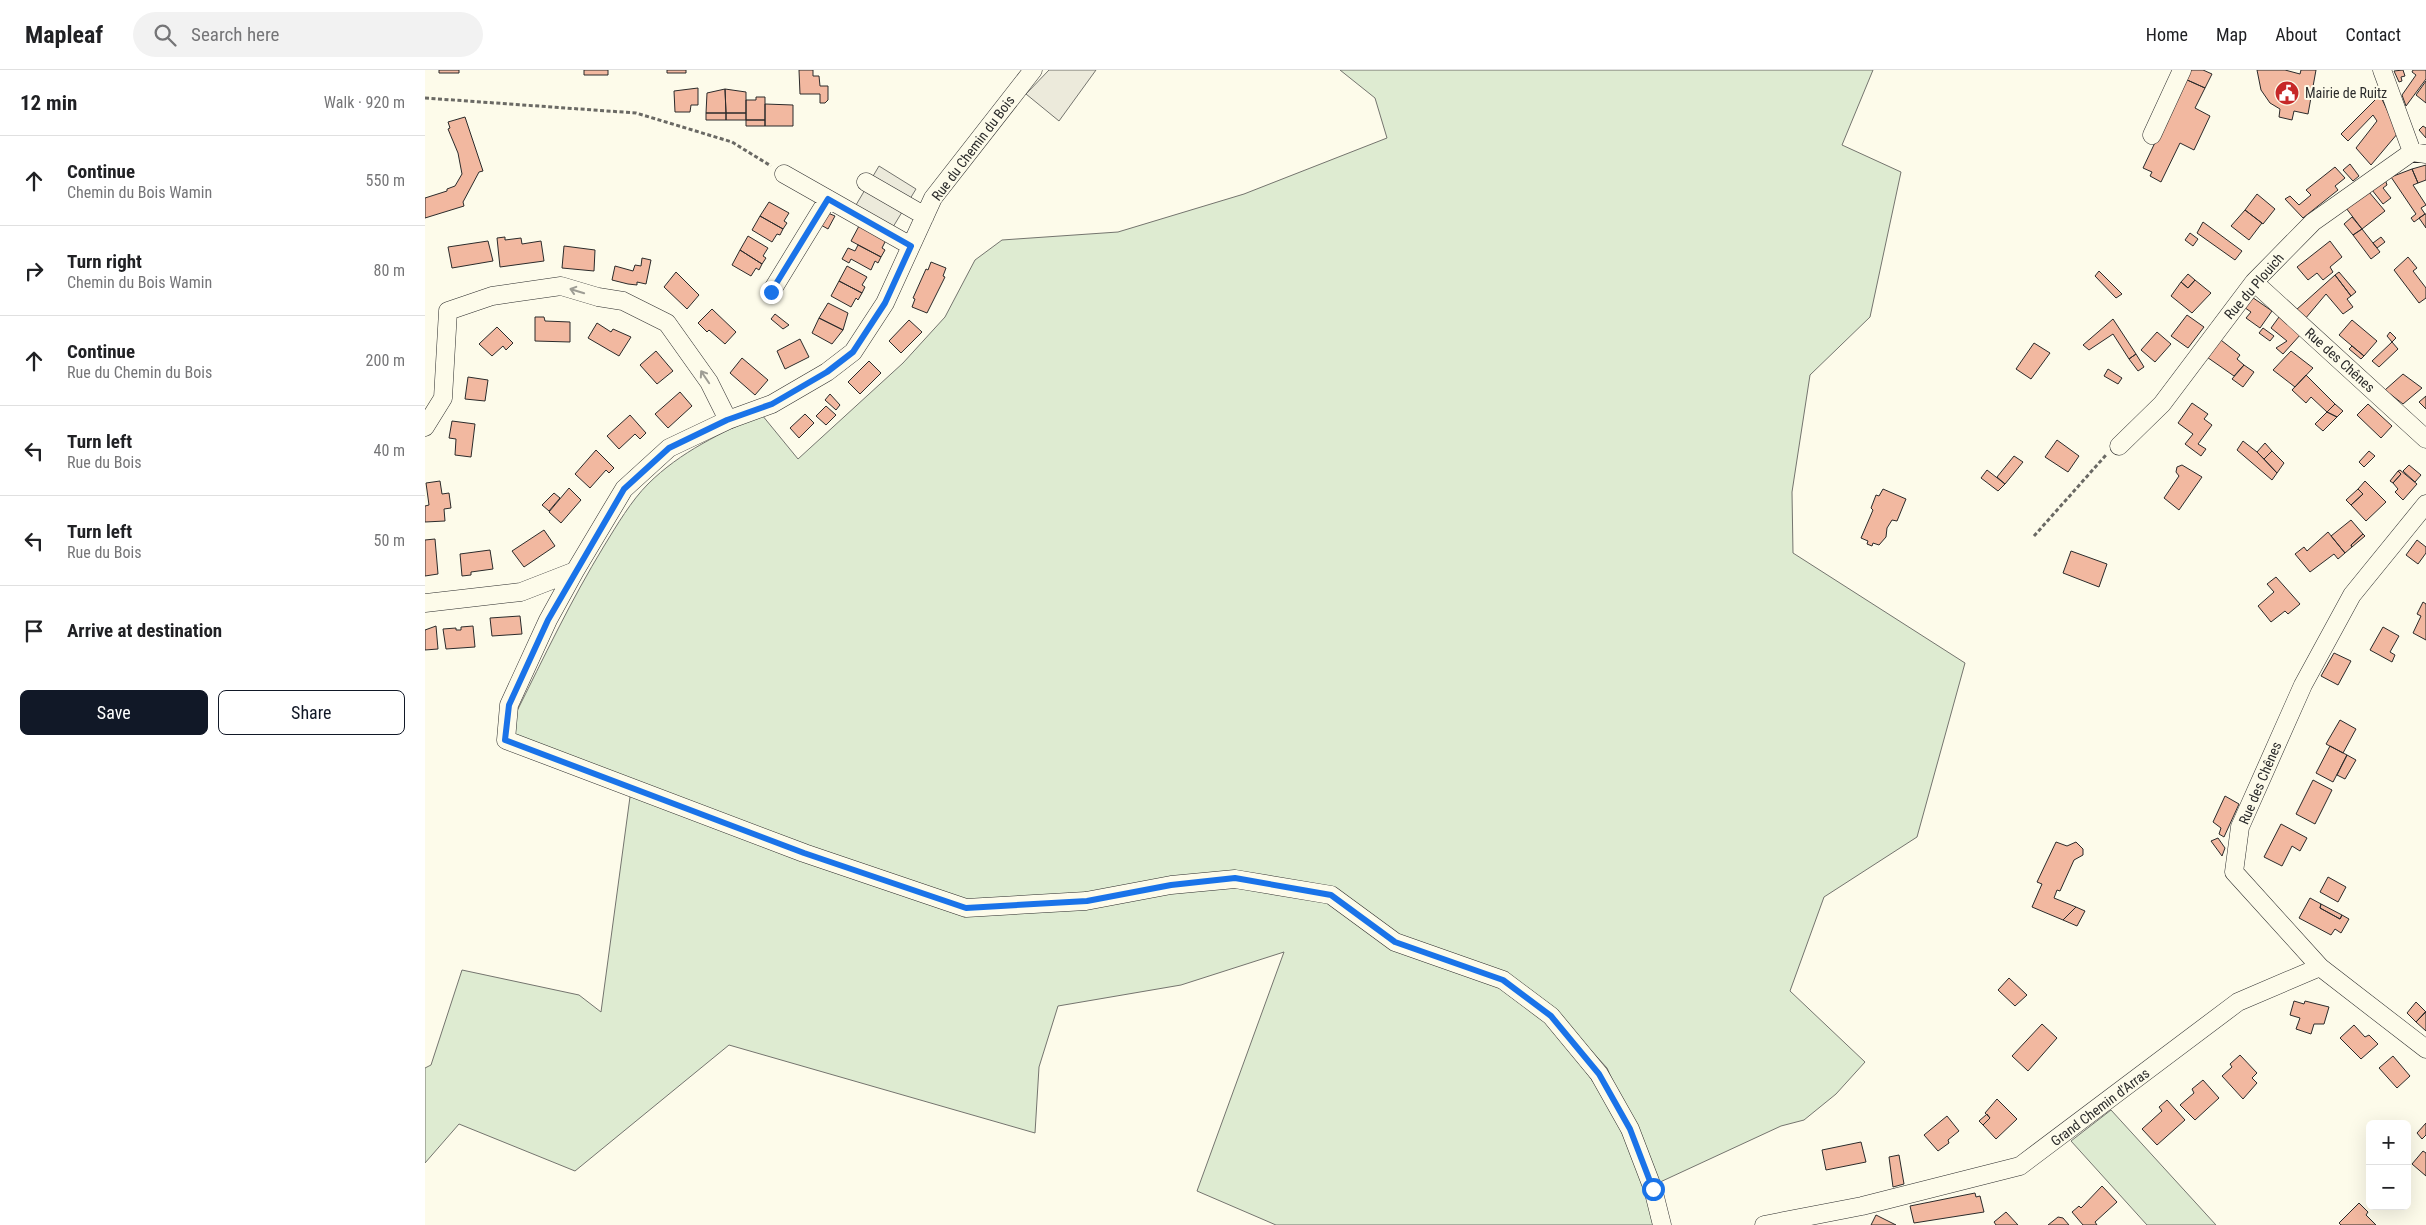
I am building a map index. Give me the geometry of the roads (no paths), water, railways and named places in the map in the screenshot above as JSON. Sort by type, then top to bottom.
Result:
[{"type":"street","name":"Rue du Chemin du Bois","points":[[1033,70],[933,198],[885,303],[853,352],[827,372],[772,404],[727,420],[669,448],[624,489],[548,620],[509,705],[505,740],[804,853],[966,908],[1087,901],[1171,885],[1235,878],[1331,895],[1395,942],[1503,980],[1551,1016],[1599,1074],[1630,1129],[1653,1189],[1662,1225]]},
{"type":"street","points":[[2152,135],[2182,70]]},
{"type":"street","points":[[2382,70],[2419,153]]},
{"type":"street","name":"Rue du Plouich","points":[[2119,446],[2162,404],[2254,282],[2313,222],[2419,153]]},
{"type":"street","points":[[784,174],[911,246]]},
{"type":"street","points":[[866,182],[925,216]]},
{"type":"street","points":[[771,292],[828,199]]},
{"type":"street","name":"Rue des Chênes","points":[[2254,282],[2426,439]]},
{"type":"street","points":[[425,428],[443,398],[448,311],[492,296],[561,286],[598,297],[623,301],[667,323],[709,382],[727,420]]},
{"type":"street","name":"Rue des Chênes","points":[[2426,504],[2352,595],[2303,685],[2241,827],[2234,872],[2320,966],[2426,1049]]},
{"type":"street","points":[[425,603],[521,592],[575,571]]},
{"type":"street","name":"Grand Chemin d'Arras","points":[[1764,1225],[1861,1206],[2021,1166],[2238,1002],[2320,966]]},
{"type":"place","name":"Mairie de Ruitz","points":[[2287,93]]}]
